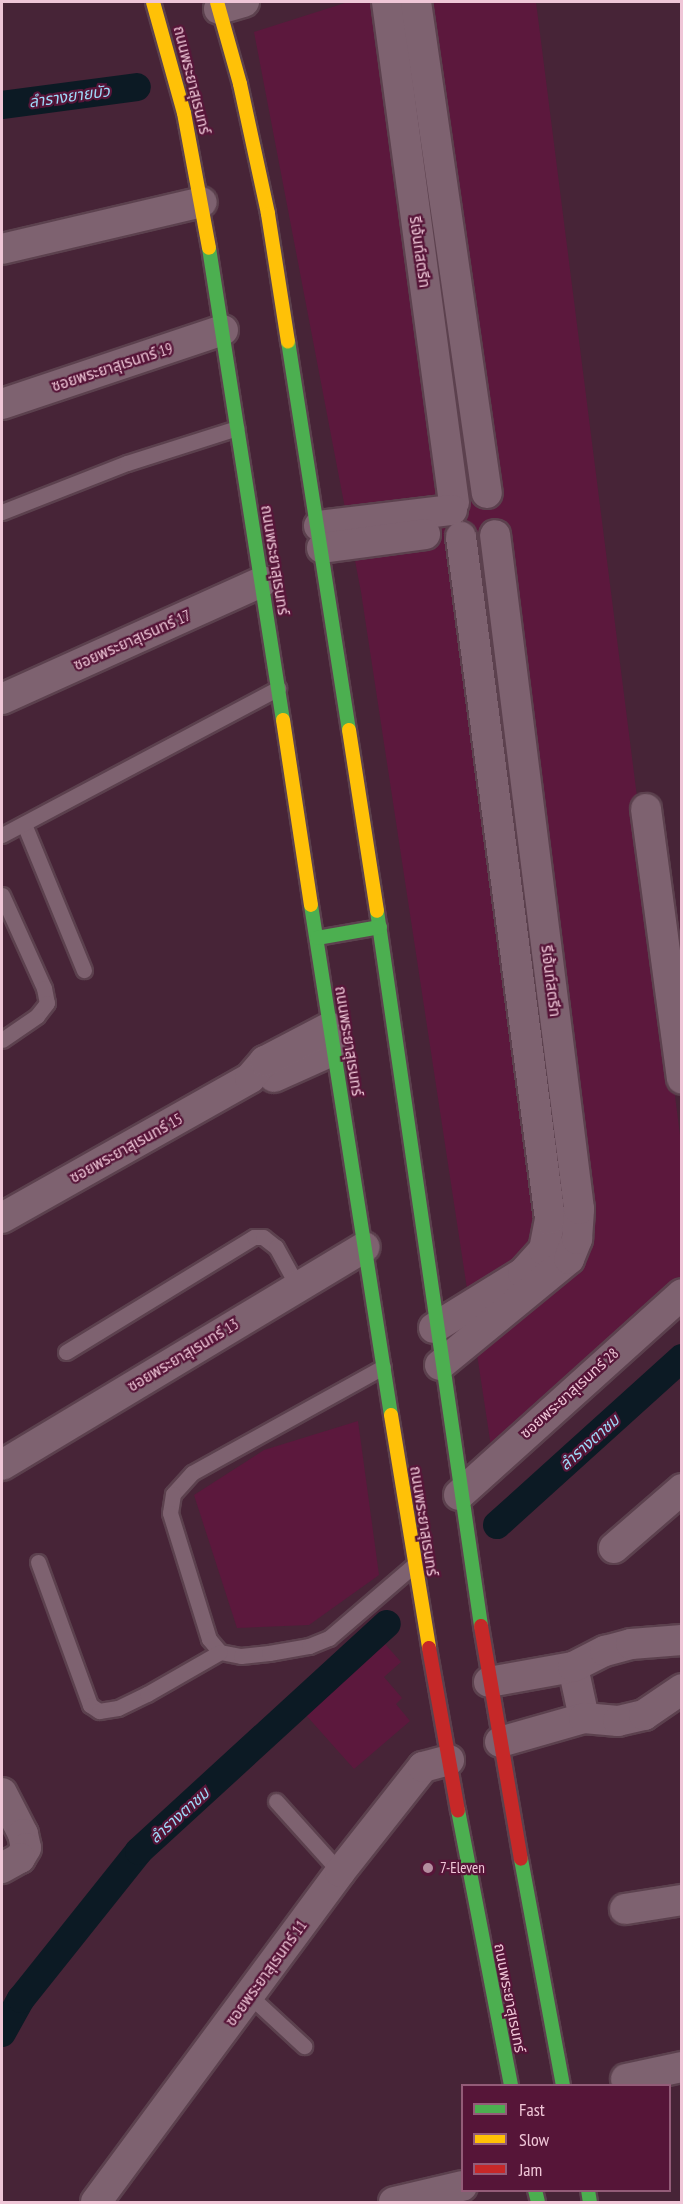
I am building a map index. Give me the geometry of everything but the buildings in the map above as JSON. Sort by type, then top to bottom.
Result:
[{"type":"street","name":"ถนนพระยาสุเรนทร์","points":[[153,2],[184,113],[202,202],[414,1564],[511,2084]]},
{"type":"street","name":"รีเจ้นท์สตรีท","points":[[387,2],[550,1219],[544,1250],[523,1274],[434,1328]]},
{"type":"street","name":"รีเจ้นท์สตรีท","points":[[416,2],[487,493],[502,512],[495,535],[579,1209],[578,1229],[568,1259],[440,1365]]},
{"type":"street","points":[[227,4],[268,214],[321,537],[380,927],[434,1328],[489,1682],[563,2084]]},
{"type":"street","points":[[2,249],[202,202]]},
{"type":"street","name":"ซอยพระยาสุเรนทร์ 19","points":[[2,404],[223,330]]},
{"type":"street","points":[[455,520],[465,494],[487,493]]},
{"type":"street","points":[[321,537],[455,520],[482,542],[495,535]]},
{"type":"street","name":"ซอยพระยาสุเรนทร์ 17","points":[[2,699],[262,581]]},
{"type":"street","points":[[646,809],[681,1079]]},
{"type":"street","points":[[316,938],[380,927]]},
{"type":"street","name":"ซอยพระยาสุเรนทร์ 15","points":[[2,1218],[250,1078],[276,1077],[332,1039]]},
{"type":"street","name":"ซอยพระยาสุเรนทร์ 13","points":[[2,1464],[365,1247]]},
{"type":"street","name":"ซอยพระยาสุเรนทร์ 28","points":[[459,1495],[681,1294]]},
{"type":"street","points":[[614,1548],[681,1489]]},
{"type":"street","points":[[489,1682],[573,1667],[618,1647],[681,1640]]},
{"type":"street","points":[[573,1667],[584,1718]]},
{"type":"street","points":[[500,1742],[584,1718],[618,1721],[644,1715],[681,1689]]},
{"type":"street","name":"ซอยพระยาสุเรนทร์ 11","points":[[96,2202],[250,1996],[339,1872],[423,1767],[449,1760]]},
{"type":"street","points":[[2,1793],[23,1834],[26,1848],[20,1858],[2,1868]]},
{"type":"street","points":[[625,1908],[681,1900]]},
{"type":"street","points":[[626,2079],[681,2067]]},
{"type":"street","points":[[394,2202],[461,2186]]},
{"type":"lane","points":[[2,512],[127,463],[237,428]]},
{"type":"lane","points":[[2,835],[278,688]]},
{"type":"lane","points":[[24,824],[84,970]]},
{"type":"lane","points":[[2,895],[44,988],[47,1003],[37,1016],[2,1040]]},
{"type":"lane","points":[[66,1352],[254,1237],[263,1237],[276,1246],[298,1287]]},
{"type":"lane","points":[[383,1367],[192,1473],[173,1494],[173,1530],[209,1639],[220,1652],[241,1656],[309,1646],[329,1638],[414,1564]]},
{"type":"lane","points":[[38,1562],[90,1705],[99,1711],[118,1708],[147,1694],[220,1652]]},
{"type":"lane","points":[[276,1801],[339,1872]]},
{"type":"lane","points":[[250,1996],[304,2046]]},
{"type":"shaded area","points":[[348,2],[536,2],[681,1143],[682,1283],[492,1453],[361,592],[254,32]]},
{"type":"shaded area","points":[[358,1421],[379,1575],[309,1625],[237,1628],[194,1495],[264,1450]]},
{"type":"shaded area","points":[[385,1644],[401,1662],[384,1677],[402,1698],[396,1704],[410,1721],[354,1769],[305,1714]]},
{"type":"waterway","name":"ลำรางยายบัว","points":[[2,105],[137,87]]},
{"type":"waterway","name":"ลำรางตาชม","points":[[497,1525],[682,1358]]},
{"type":"waterway","name":"ลำรางตาชม","points":[[2,2033],[21,1999],[139,1851],[387,1624]]},
{"type":"traffic: fast","points":[[209,248],[283,720]]},
{"type":"traffic: fast","points":[[288,341],[349,730]]},
{"type":"traffic: fast","points":[[311,905],[391,1415]]},
{"type":"traffic: fast","points":[[377,911],[481,1626]]},
{"type":"traffic: fast","points":[[317,938],[380,927]]},
{"type":"traffic: fast","points":[[458,1810],[511,2084]]},
{"type":"traffic: fast","points":[[521,1859],[563,2084]]},
{"type":"traffic: fast","points":[[536,2192],[538,2202]]},
{"type":"traffic: fast","points":[[588,2192],[590,2202]]},
{"type":"traffic: slow","points":[[153,2],[184,113],[209,248]]},
{"type":"traffic: slow","points":[[217,2],[240,84],[268,214],[288,341]]},
{"type":"traffic: slow","points":[[283,720],[311,905]]},
{"type":"traffic: slow","points":[[349,730],[377,911]]},
{"type":"traffic: slow","points":[[391,1415],[429,1648]]},
{"type":"traffic: jam","points":[[481,1626],[521,1859]]},
{"type":"traffic: jam","points":[[429,1648],[458,1810]]},
{"type":"place","name":"7-Eleven","points":[[428,1868]]}]
